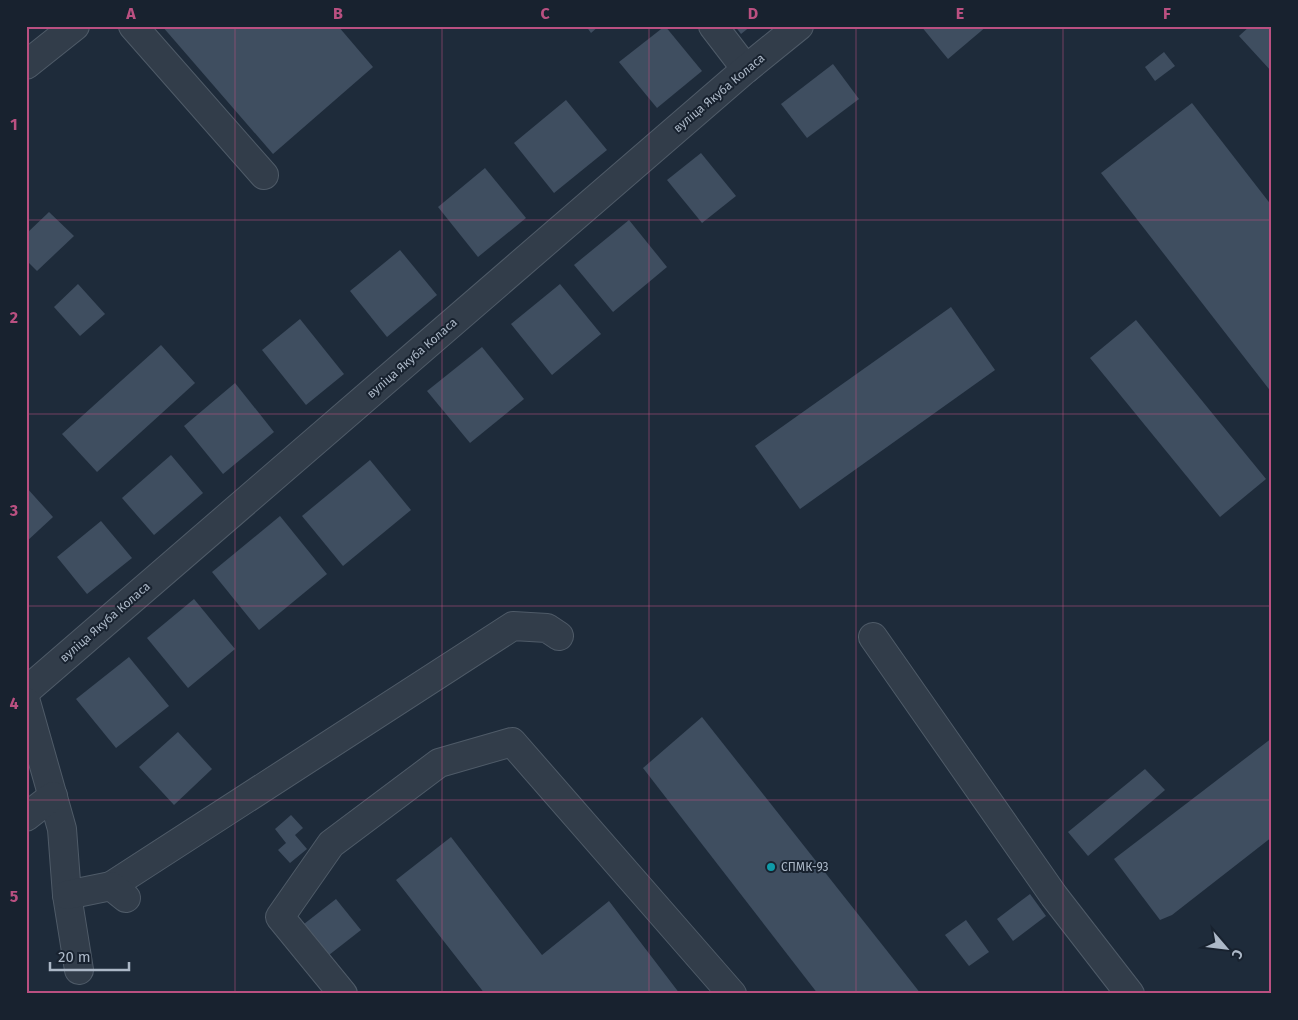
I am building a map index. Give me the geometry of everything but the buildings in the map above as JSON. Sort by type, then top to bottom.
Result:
[{"type":"street","points":[[26,65],[75,26]]},
{"type":"street","points":[[133,26],[264,175]]},
{"type":"street","points":[[713,26],[746,69]]},
{"type":"street","name":"вуліца Якуба Коласа","points":[[26,691],[746,69],[799,26]]},
{"type":"street","points":[[67,895],[118,892],[513,626],[547,628],[559,636]]},
{"type":"street","points":[[873,637],[1054,896],[1130,994]]},
{"type":"street","points":[[26,702],[62,829],[67,895],[79,970]]},
{"type":"street","points":[[343,994],[280,917],[330,844],[439,763],[512,742],[732,994]]},
{"type":"street","points":[[26,816],[53,796]]},
{"type":"place","name":"СПМК-93","points":[[771,867]]}]
